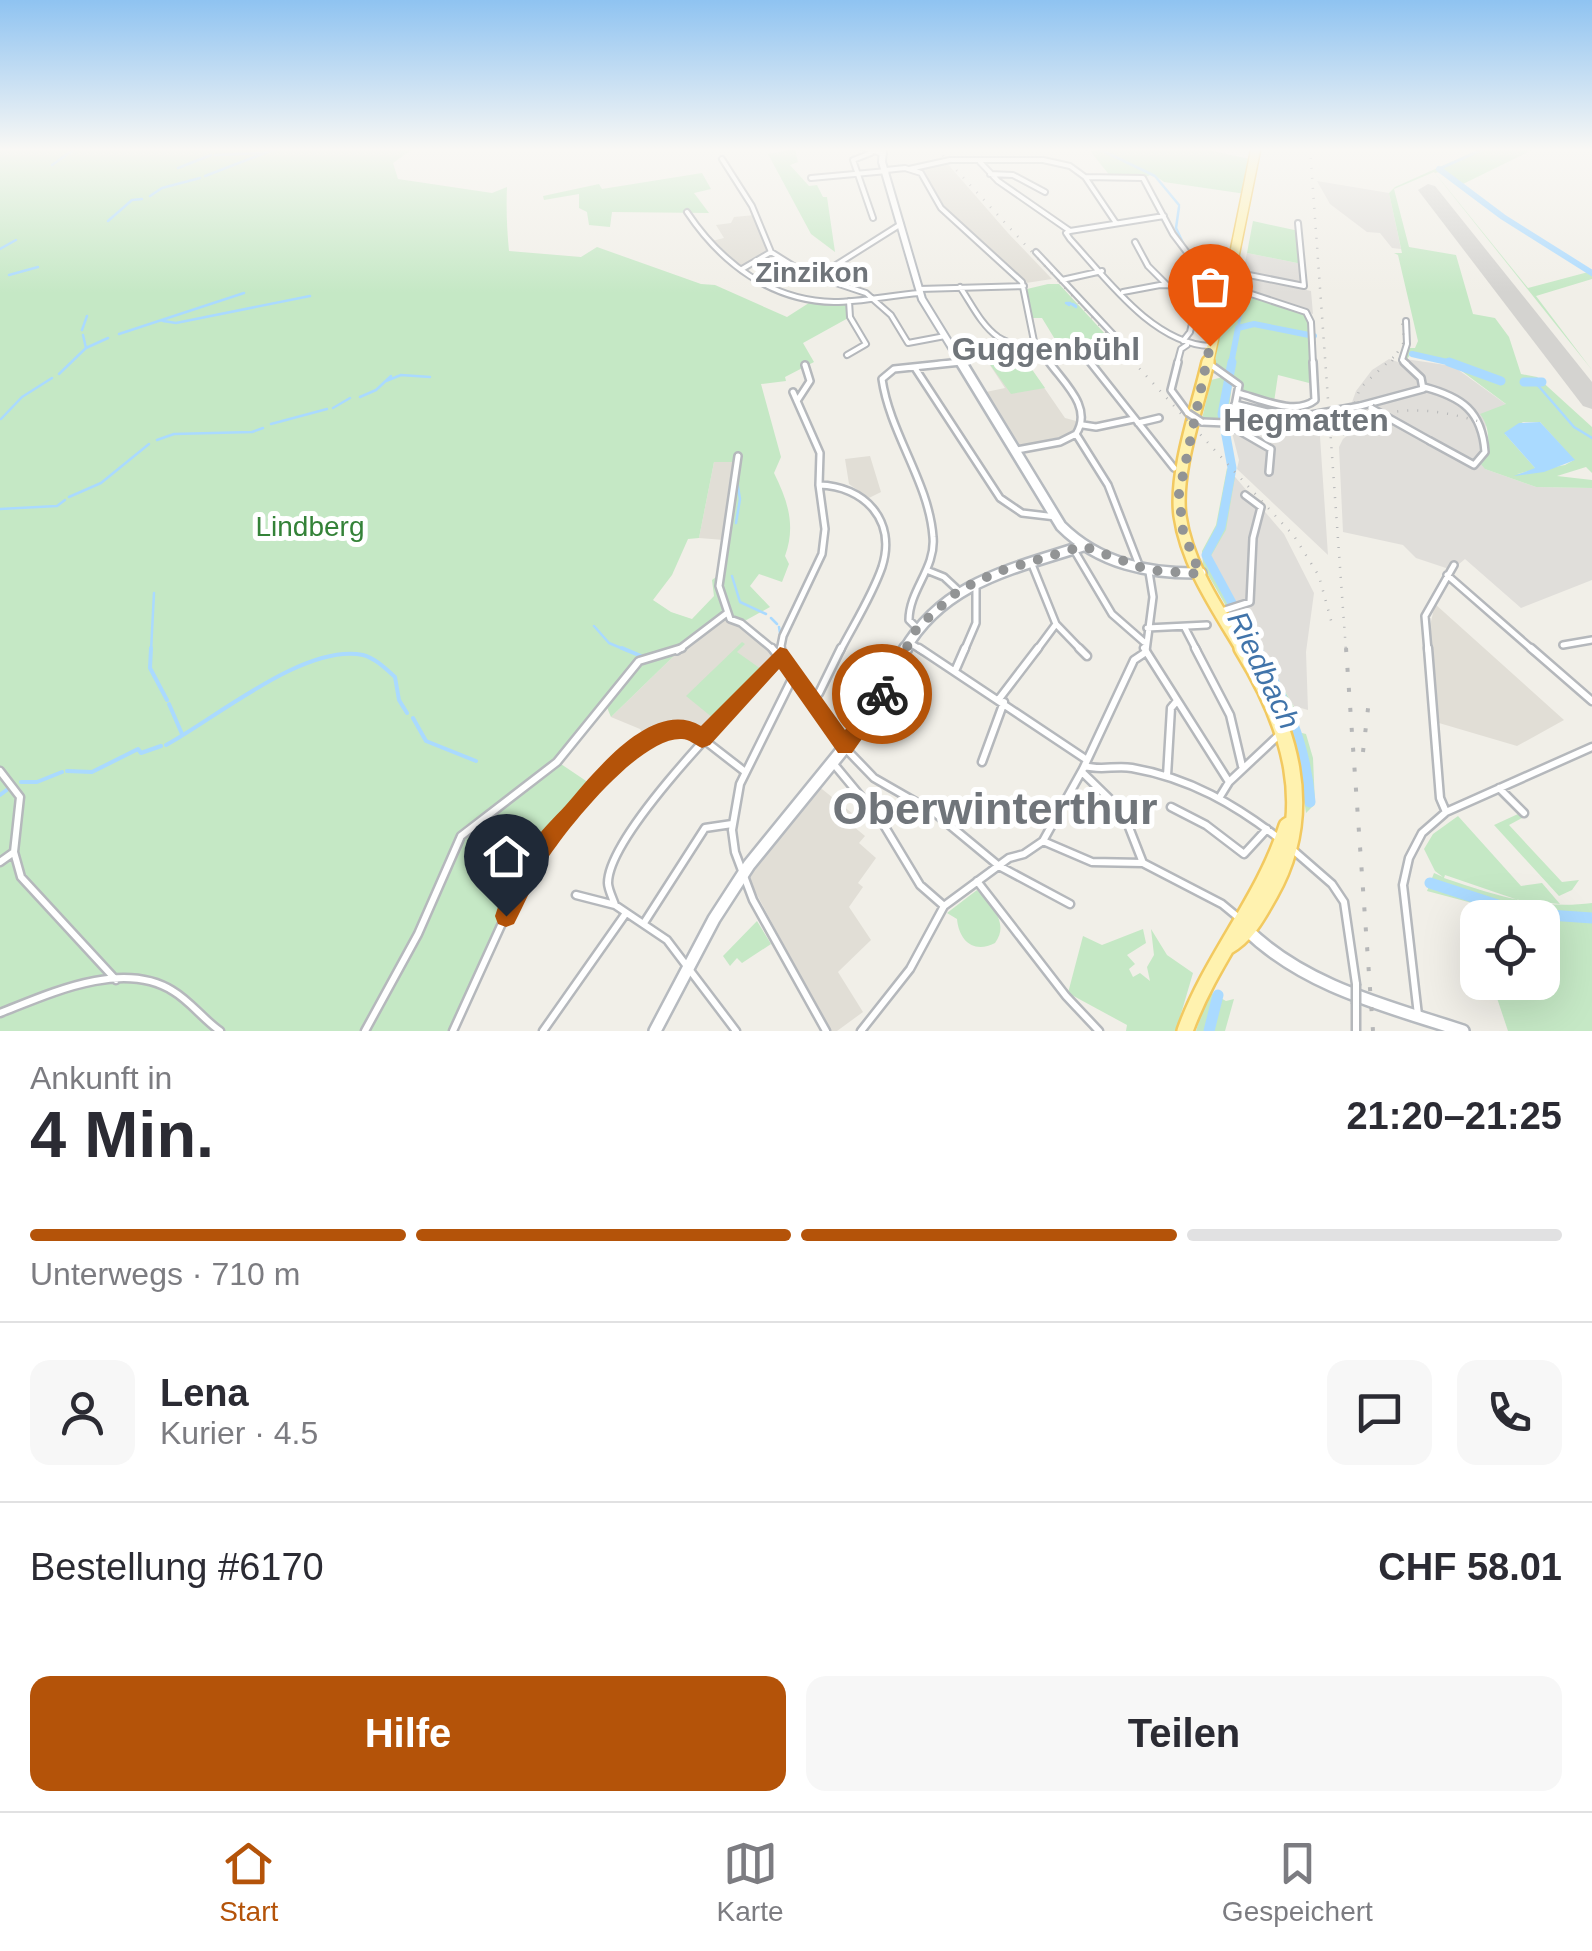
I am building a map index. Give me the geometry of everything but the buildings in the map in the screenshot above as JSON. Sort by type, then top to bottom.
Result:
[{"type":"main road","points":[[893,196],[919,291],[1056,517],[1079,548]]},
{"type":"main road","points":[[1207,353],[1245,196]]},
{"type":"main road","points":[[1185,1031],[1201,983],[1226,947],[1237,942],[1295,830],[1290,761],[1282,724],[1230,610],[1200,574],[1184,534],[1179,504],[1205,380],[1218,288],[1229,271]]},
{"type":"main road","points":[[656,1031],[688,966],[740,878],[878,702],[917,628],[958,591],[975,581],[1079,548],[1144,569],[1200,574]]},
{"type":"main road","points":[[1246,926],[1314,978],[1462,1031]]},
{"type":"street","points":[[746,196],[771,252],[816,277],[871,296],[891,315],[908,343],[945,336]]},
{"type":"street","points":[[867,196],[873,218]]},
{"type":"street","points":[[934,196],[941,208],[1024,286],[1036,344],[1081,406],[1083,425],[1076,434],[1060,442],[1016,450]]},
{"type":"street","points":[[1027,196],[1070,230]]},
{"type":"street","points":[[1098,196],[1116,223]]},
{"type":"street","points":[[1154,196],[1218,288]]},
{"type":"street","points":[[687,212],[708,242],[742,270],[769,287],[798,297],[849,301],[960,287],[1024,286]]},
{"type":"street","points":[[1070,230],[1164,216]]},
{"type":"street","points":[[1229,271],[1304,286],[1298,223]]},
{"type":"street","points":[[816,277],[901,224]]},
{"type":"street","points":[[1070,230],[1068,236],[1155,323],[1207,353],[1238,384],[1232,418],[1223,424]]},
{"type":"street","points":[[1134,242],[1145,262],[1167,285]]},
{"type":"street","points":[[742,270],[771,252]]},
{"type":"street","points":[[1036,252],[1125,347]]},
{"type":"street","points":[[1062,280],[1102,271]]},
{"type":"street","points":[[1123,292],[1167,285],[1218,288]]},
{"type":"street","points":[[960,287],[995,334],[1016,344],[1059,342],[1081,351],[1174,468]]},
{"type":"street","points":[[1236,288],[1304,310],[1311,320],[1315,400],[1293,407],[1238,393]]},
{"type":"street","points":[[846,355],[866,344],[850,318],[849,301]]},
{"type":"street","points":[[1196,307],[1171,390],[1188,413],[1202,422],[1223,424],[1272,450],[1269,472]]},
{"type":"street","points":[[1406,321],[1407,344],[1402,360],[1420,377],[1424,387]]},
{"type":"street","points":[[917,628],[909,620],[908,609],[930,571],[934,550],[930,520],[895,437],[883,394],[885,374],[962,362]]},
{"type":"street","points":[[798,401],[810,381],[805,365]]},
{"type":"street","points":[[915,368],[938,400],[958,442],[967,446],[1001,504],[1056,517]]},
{"type":"street","points":[[1205,380],[1226,376]]},
{"type":"street","points":[[1236,404],[1284,415],[1311,416],[1416,394],[1424,387]]},
{"type":"street","points":[[1366,406],[1474,465],[1485,452],[1482,419],[1455,397],[1424,387]]},
{"type":"street","points":[[615,905],[608,882],[612,864],[652,798],[780,655],[784,636],[822,554],[825,529],[819,485],[820,454],[792,392]]},
{"type":"street","points":[[1083,425],[1095,427],[1159,418]]},
{"type":"street","points":[[1076,434],[1116,501],[1153,597],[1144,642],[1146,652],[1229,782]]},
{"type":"street","points":[[738,456],[720,575],[721,601],[728,612],[780,655],[845,747],[874,778],[973,840],[999,866],[1070,904]]},
{"type":"street","points":[[811,700],[819,693],[882,566],[885,546],[881,524],[868,500],[844,485],[819,485]]},
{"type":"street","points":[[1230,610],[1250,602],[1252,538],[1260,507],[1245,495]]},
{"type":"street","points":[[1079,548],[1114,613],[1132,636],[1144,642]]},
{"type":"street","points":[[1031,562],[1056,624],[1087,656]]},
{"type":"street","points":[[1446,812],[1440,798],[1425,616],[1454,565]]},
{"type":"street","points":[[930,571],[958,591]]},
{"type":"street","points":[[1447,575],[1592,700]]},
{"type":"street","points":[[955,670],[976,622],[975,581]]},
{"type":"street","points":[[366,1031],[418,934],[462,836],[557,762],[638,661],[680,650],[728,612]]},
{"type":"street","points":[[982,762],[1002,701],[1056,624]]},
{"type":"street","points":[[1147,628],[1208,625]]},
{"type":"street","points":[[1185,628],[1230,716],[1242,766]]},
{"type":"street","points":[[1563,644],[1592,640]]},
{"type":"street","points":[[908,641],[1002,701],[1084,766],[1123,812],[1143,863]]},
{"type":"street","points":[[862,1031],[910,969],[944,906],[999,866],[1043,841],[1135,658],[1146,652]]},
{"type":"street","points":[[794,675],[784,683],[777,714],[744,771],[732,824],[740,878],[826,1031]]},
{"type":"street","points":[[1167,776],[1171,708],[1176,702]]},
{"type":"street","points":[[453,1031],[519,886],[540,852],[632,748],[661,733],[684,729],[744,771]]},
{"type":"street","points":[[1221,795],[1242,766],[1279,735]]},
{"type":"street","points":[[1418,1015],[1403,900],[1404,874],[1422,833],[1446,812],[1592,747]]},
{"type":"street","points":[[832,762],[882,822],[920,884],[944,906]]},
{"type":"street","points":[[1084,766],[1094,770],[1125,766],[1221,795],[1288,846],[1341,895],[1356,984],[1356,1031]]},
{"type":"street","points":[[0,770],[20,796],[14,852],[21,877],[116,980]]},
{"type":"street","points":[[1499,788],[1524,813]]},
{"type":"street","points":[[1170,807],[1206,825],[1244,854],[1267,829]]},
{"type":"street","points":[[644,922],[705,828],[732,824]]},
{"type":"street","points":[[1043,841],[1064,853],[1110,868],[1143,863],[1222,904],[1246,926]]},
{"type":"street","points":[[0,862],[14,852]]},
{"type":"street","points":[[977,881],[1032,948],[1071,1007],[1099,1031]]},
{"type":"street","points":[[576,894],[615,905],[668,940],[736,1031]]},
{"type":"street","points":[[543,1031],[626,912]]},
{"type":"street","points":[[0,1013],[40,998],[116,980],[159,984],[186,999],[208,1027],[220,1031]]},
{"type":"shaded area","points":[[938,196],[976,196],[1052,279],[1026,283],[946,209]]},
{"type":"shaded area","points":[[1326,196],[1390,196],[1401,249],[1392,248],[1380,233],[1367,232],[1330,204]]},
{"type":"shaded area","points":[[755,215],[770,255],[742,269],[708,242],[724,238],[716,225],[731,223],[734,217]]},
{"type":"shaded area","points":[[1247,253],[1302,264],[1304,283],[1243,272]]},
{"type":"shaded area","points":[[1240,275],[1311,291],[1313,314],[1235,288]]},
{"type":"shaded area","points":[[1019,351],[1065,418],[1080,422],[1069,435],[1019,446],[986,392],[1005,388],[984,356]]},
{"type":"shaded area","points":[[1398,358],[1453,366],[1507,405],[1486,418],[1485,469],[1536,487],[1592,488],[1592,580],[1521,608],[1465,559],[1452,570],[1416,558],[1403,545],[1343,532],[1339,447],[1365,422],[1358,404],[1351,405],[1372,370],[1389,359],[1398,362]]},
{"type":"shaded area","points":[[1234,408],[1287,421],[1319,422],[1328,555],[1237,469],[1239,460],[1229,421]]},
{"type":"shaded area","points":[[870,456],[881,492],[869,498],[849,484],[845,459]]},
{"type":"shaded area","points":[[714,462],[736,462],[724,540],[699,538]]},
{"type":"shaded area","points":[[1230,471],[1284,534],[1314,593],[1306,652],[1308,710],[1294,706],[1208,565]]},
{"type":"shaded area","points":[[1435,604],[1564,720],[1517,746],[1439,723],[1430,626]]},
{"type":"shaded area","points":[[727,612],[780,655],[703,739],[694,731],[646,739],[640,729],[611,717],[680,650]]},
{"type":"shaded area","points":[[817,785],[853,814],[847,821],[865,836],[859,843],[876,858],[858,883],[863,887],[849,907],[871,940],[838,972],[863,1012],[837,1031],[830,1031],[748,878]]},
{"type":"green space","name":"Lindberg","points":[[0,196],[507,196],[509,251],[581,257],[597,247],[701,284],[715,285],[787,317],[812,301],[845,304],[850,317],[803,343],[814,362],[785,377],[786,381],[761,384],[781,457],[774,473],[787,504],[790,524],[785,556],[789,564],[782,582],[759,574],[750,586],[770,607],[741,623],[727,613],[680,650],[611,717],[606,705],[558,762],[595,787],[523,877],[453,1031],[0,1031]],"holes":[[[714,462],[736,462],[720,574],[712,580],[714,596],[692,619],[653,600],[672,575],[688,539],[699,538]]]},
{"type":"green space","points":[[579,196],[696,196],[709,213],[612,212],[610,227],[589,225],[587,212],[579,208]]},
{"type":"green space","points":[[791,196],[827,197],[835,252],[811,234]]},
{"type":"green space","points":[[1390,196],[1396,196],[1409,247],[1456,255],[1473,314],[1495,318],[1509,337],[1521,374],[1537,377],[1592,427],[1592,473],[1586,467],[1557,476],[1592,480],[1592,488],[1536,487],[1485,469],[1480,463],[1488,438],[1480,414],[1506,404],[1455,366],[1411,353],[1406,361],[1402,360],[1406,348],[1415,348],[1418,341],[1398,255],[1394,253],[1402,253]],"holes":[[[1523,422],[1540,422],[1574,460],[1517,474],[1536,469],[1505,434]]]},
{"type":"green space","points":[[1453,196],[1528,288],[1592,271],[1592,279],[1536,296],[1592,370]]},
{"type":"green space","points":[[1253,221],[1299,231],[1302,264],[1247,253]]},
{"type":"green space","points":[[1059,284],[1131,362],[1108,362],[1096,367],[1078,347],[1056,341],[1042,318],[1032,318],[1027,289]]},
{"type":"green space","points":[[1233,288],[1304,312],[1309,325],[1313,384],[1278,375],[1274,402],[1242,394],[1242,384],[1233,376],[1228,417],[1223,421],[1202,419],[1211,380],[1223,377],[1211,364]]},
{"type":"green space","points":[[1019,351],[1045,388],[1011,394],[984,356]]},
{"type":"green space","points":[[1227,468],[1235,477],[1226,530],[1211,556],[1237,605],[1226,606],[1203,566],[1202,551],[1216,525]]},
{"type":"green space","points":[[1232,614],[1240,614],[1297,712],[1295,716],[1287,715]]},
{"type":"green space","points":[[742,642],[745,644],[737,652],[761,669],[713,718],[686,696]]},
{"type":"green space","points":[[1294,731],[1306,734],[1313,758],[1315,804],[1306,813]]},
{"type":"green space","points":[[1518,814],[1522,818],[1509,825],[1562,882],[1579,880],[1572,890],[1559,896],[1494,825]]},
{"type":"green space","points":[[1458,816],[1521,886],[1542,883],[1557,900],[1461,900],[1427,891],[1434,873],[1443,877],[1435,871],[1424,849],[1433,834]],"holes":[[[1445,875],[1516,899],[1444,878]]]},
{"type":"green space","points":[[977,890],[1000,921],[995,943],[980,947],[964,939],[957,919],[947,913]]},
{"type":"green space","points":[[1592,903],[1592,1031],[1508,1031],[1498,1000],[1560,1000],[1560,904]]},
{"type":"green space","points":[[757,921],[771,944],[742,963],[737,958],[730,966],[723,956]]},
{"type":"green space","points":[[1143,929],[1146,943],[1127,955],[1135,964],[1129,969],[1133,977],[1140,973],[1150,981],[1147,967],[1154,955],[1151,929],[1167,955],[1193,973],[1176,1031],[1126,1031],[1127,1025],[1068,993],[1083,936],[1102,945]]},
{"type":"green space","points":[[1208,991],[1226,1001],[1234,999],[1225,1031],[1196,1031]]},
{"type":"water","points":[[1540,422],[1575,460],[1544,472],[1514,476],[1535,468],[1504,433],[1519,423]]},
{"type":"waterway","points":[[1172,196],[1179,205]]},
{"type":"waterway","name":"Riedbach","points":[[1475,196],[1592,273]]},
{"type":"waterway","points":[[108,221],[132,200],[142,199]]},
{"type":"waterway","points":[[1179,207],[1176,228],[1183,243]]},
{"type":"waterway","points":[[0,249],[16,240]]},
{"type":"waterway","points":[[1185,247],[1208,274]]},
{"type":"waterway","points":[[9,275],[38,267]]},
{"type":"waterway","points":[[1210,276],[1217,283]]},
{"type":"waterway","points":[[1234,292],[1244,299],[1238,328]]},
{"type":"waterway","points":[[119,334],[244,293]]},
{"type":"waterway","points":[[163,321],[176,323],[310,296]]},
{"type":"waterway","points":[[1069,305],[1066,303],[1076,307]]},
{"type":"waterway","points":[[82,330],[87,316]]},
{"type":"waterway","name":"Riedbach","points":[[1231,364],[1238,328],[1254,324],[1314,336]]},
{"type":"waterway","points":[[83,335],[86,348]]},
{"type":"waterway","points":[[86,348],[108,338]]},
{"type":"waterway","points":[[59,374],[86,348]]},
{"type":"waterway","name":"Riedbach","points":[[1412,354],[1452,363]]},
{"type":"waterway","name":"Riedbach","points":[[1232,362],[1222,414],[1232,468],[1221,527],[1206,555],[1258,651]]},
{"type":"waterway","name":"Riedbach","points":[[1452,363],[1456,364]]},
{"type":"waterway","name":"Riedbach","points":[[1452,363],[1501,381]]},
{"type":"waterway","points":[[386,381],[401,375],[430,377]]},
{"type":"waterway","points":[[360,397],[376,390],[391,376]]},
{"type":"waterway","points":[[1,419],[22,397],[52,378]]},
{"type":"waterway","name":"Riedbach","points":[[1524,382],[1542,382]]},
{"type":"waterway","points":[[1535,382],[1574,427],[1592,438]]},
{"type":"waterway","points":[[333,408],[350,398]]},
{"type":"waterway","points":[[271,424],[327,409]]},
{"type":"waterway","points":[[157,440],[174,434],[252,432],[263,428]]},
{"type":"waterway","points":[[69,497],[101,483],[149,444]]},
{"type":"waterway","points":[[736,523],[740,499],[737,481]]},
{"type":"waterway","points":[[0,509],[57,506],[65,500]]},
{"type":"waterway","points":[[732,576],[740,602],[766,614]]},
{"type":"waterway","points":[[151,651],[154,593]]},
{"type":"waterway","points":[[771,618],[777,624]]},
{"type":"waterway","points":[[594,626],[609,643],[628,651]]},
{"type":"waterway","points":[[779,627],[780,633]]},
{"type":"waterway","points":[[151,648],[150,668],[167,700]]},
{"type":"waterway","points":[[622,648],[641,656]]},
{"type":"waterway","name":"Riedbach","points":[[1256,648],[1292,722],[1304,759],[1310,802]]},
{"type":"waterway","points":[[166,745],[288,671],[340,654],[367,656],[395,677],[399,700],[407,713]]},
{"type":"waterway","points":[[169,704],[182,734]]},
{"type":"waterway","points":[[413,718],[426,741],[476,761]]},
{"type":"waterway","points":[[67,771],[92,772],[138,749],[141,753],[161,746]]},
{"type":"waterway","points":[[21,782],[37,782],[62,772]]},
{"type":"waterway","points":[[0,795],[8,789]]},
{"type":"waterway","points":[[1430,883],[1522,913],[1592,918]]},
{"type":"waterway","points":[[1209,1031],[1218,995]]},
{"type":"runway","points":[[1433,196],[1592,400]]},
{"type":"railway","points":[[980,196],[1294,536],[1319,576],[1332,624]]},
{"type":"railway","points":[[1313,196],[1346,651]]},
{"type":"railway","points":[[1396,355],[1404,342],[1402,321]]},
{"type":"railway","points":[[1396,355],[1399,352]]},
{"type":"railway","points":[[1345,431],[1360,388],[1396,355]]},
{"type":"railway","points":[[1392,361],[1396,355]]},
{"type":"railway","points":[[1343,435],[1375,417],[1409,410],[1481,422]]},
{"type":"railway","points":[[1346,648],[1373,1031]]},
{"type":"railway","points":[[1363,752],[1369,700]]},
{"type":"way so far","points":[[882,694],[917,628],[958,591],[997,572],[1083,546],[1148,570],[1200,574],[1183,531],[1179,494],[1210,346]]},
{"type":"district","name":"Zinzikon","points":[[812,272]]},
{"type":"district","name":"Guggenbühl","points":[[1046,349]]},
{"type":"district","name":"Hegmatten","points":[[1306,420]]},
{"type":"district","name":"Oberwinterthur","points":[[995,808]]},
{"type":"route","points":[[506,916],[540,852],[622,756],[646,739],[675,730],[694,731],[702,739],[778,662],[780,655],[845,747],[882,694]]}]
